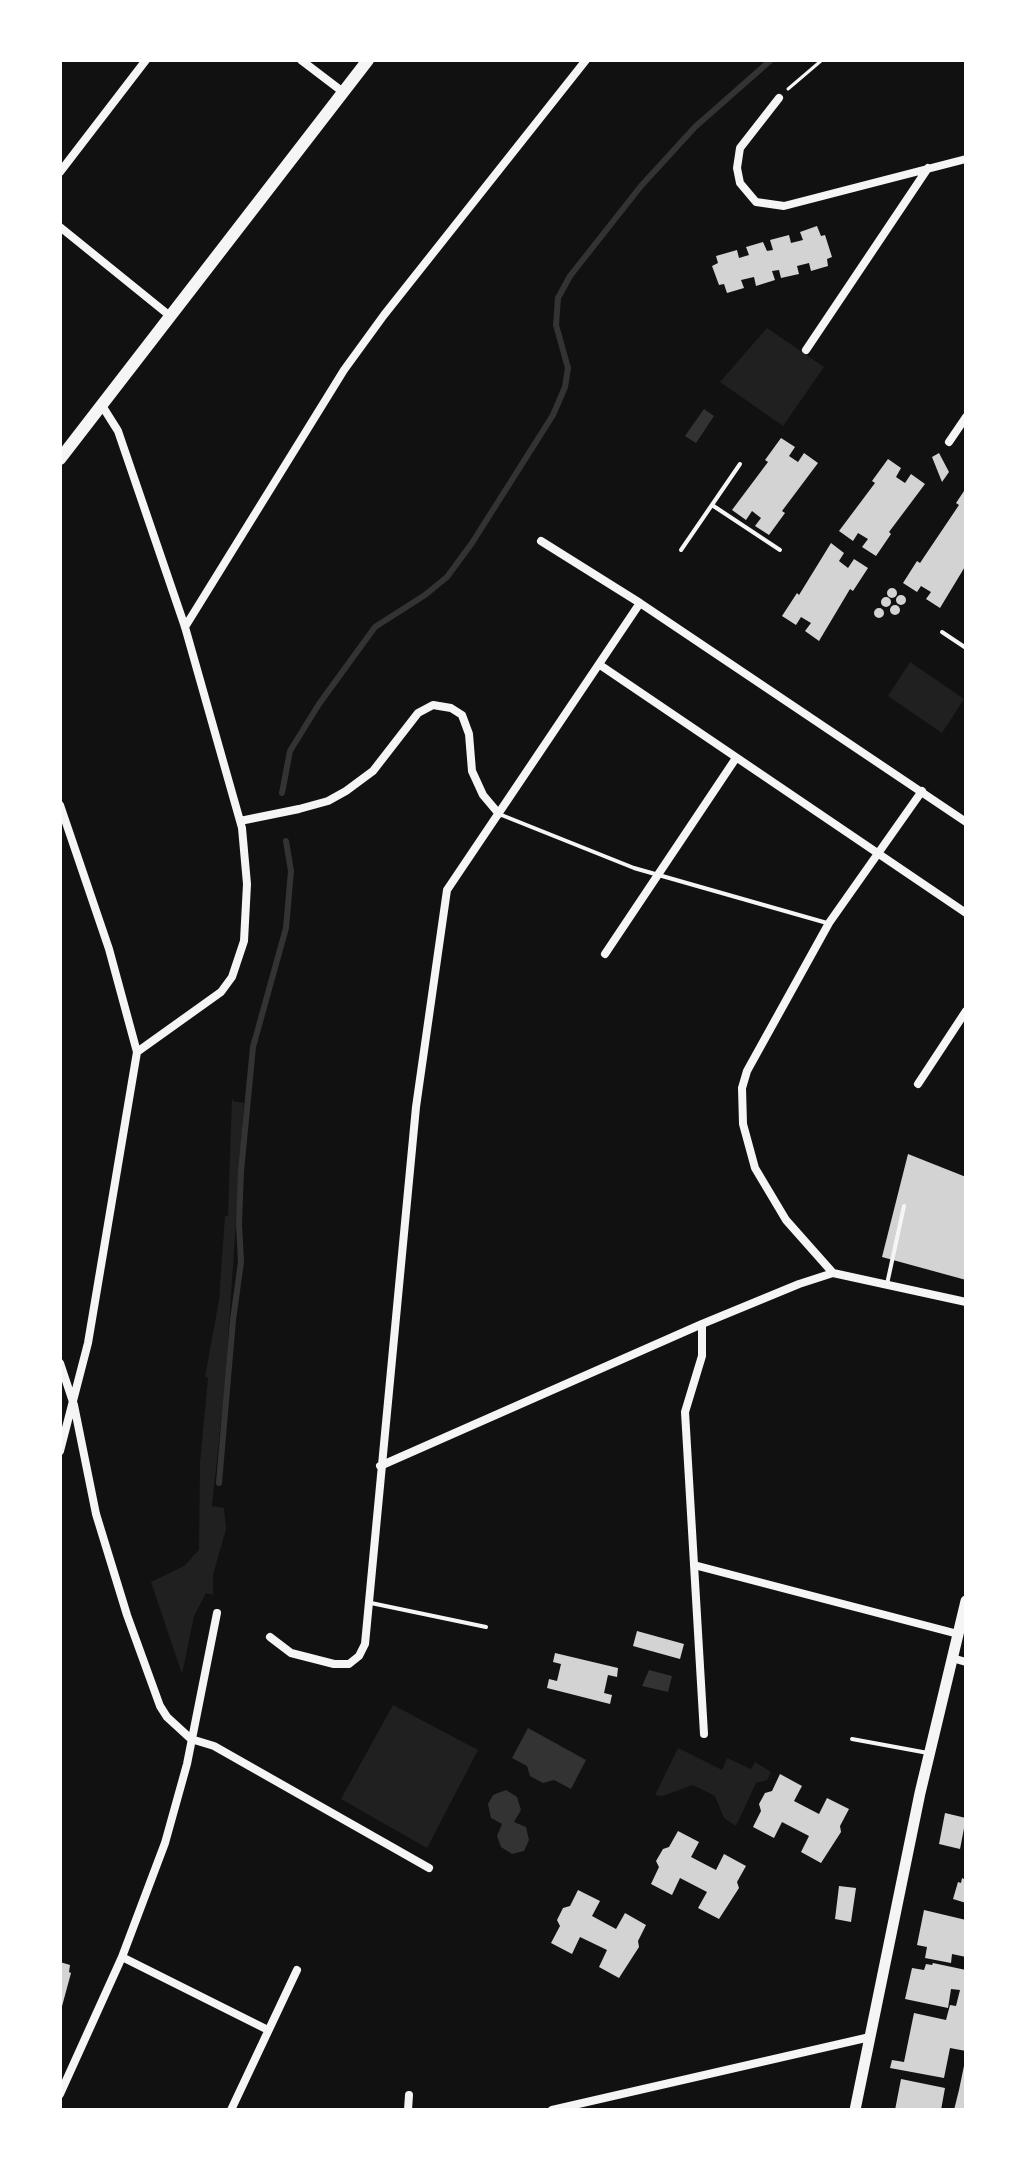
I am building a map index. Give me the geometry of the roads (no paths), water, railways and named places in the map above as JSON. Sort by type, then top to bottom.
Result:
[{"type":"main road","points":[[60,459],[368,60]]},
{"type":"street","points":[[60,172],[146,60]]},
{"type":"street","points":[[301,60],[343,92]]},
{"type":"street","points":[[185,627],[344,370],[586,60]]},
{"type":"street","points":[[779,98],[740,148],[737,168],[740,183],[756,202],[784,206],[966,159]]},
{"type":"street","points":[[806,350],[928,168]]},
{"type":"street","points":[[60,227],[170,316]]},
{"type":"street","points":[[101,404],[118,431],[185,627],[240,821],[246,862],[244,941],[232,977],[221,992],[137,1052]]},
{"type":"street","points":[[949,442],[966,417]]},
{"type":"street","points":[[541,541],[640,603],[966,822]]},
{"type":"street","points":[[270,1637],[291,1653],[334,1664],[349,1664],[359,1656],[365,1644],[416,1107],[447,890],[640,603]]},
{"type":"street","points":[[600,665],[966,913]]},
{"type":"street","points":[[240,821],[328,801],[346,791],[373,771],[418,713],[433,705],[451,708],[462,715],[469,734],[472,771],[483,795],[499,814]]},
{"type":"street","points":[[605,954],[736,758]]},
{"type":"street","points":[[833,1273],[786,1220],[755,1168],[743,1124],[742,1088],[747,1071],[829,923],[922,791]]},
{"type":"street","points":[[60,805],[109,949],[137,1052],[88,1343],[60,1451]]},
{"type":"street","points":[[918,1084],[966,1011]]},
{"type":"street","points":[[380,1466],[702,1324],[833,1273],[966,1302]]},
{"type":"street","points":[[702,1324],[702,1356],[685,1412],[704,1734]]},
{"type":"street","points":[[60,1363],[74,1405],[96,1514],[127,1615],[160,1706],[174,1726],[191,1739],[214,1746],[429,1868]]},
{"type":"street","points":[[694,1565],[958,1634]]},
{"type":"street","points":[[855,2110],[929,1753],[966,1601]]},
{"type":"street","points":[[60,2094],[122,1957],[165,1843],[177,1806],[217,1613]]},
{"type":"street","points":[[952,1658],[966,1662]]},
{"type":"street","points":[[122,1957],[268,2030]]},
{"type":"street","points":[[231,2110],[297,1970]]},
{"type":"street","points":[[552,2110],[870,2037]]},
{"type":"street","points":[[408,2110],[409,2095]]},
{"type":"lane","points":[[681,550],[740,464]]},
{"type":"lane","points":[[712,505],[780,550]]},
{"type":"lane","points":[[942,632],[966,648]]},
{"type":"lane","points":[[499,814],[634,868],[829,923]]},
{"type":"lane","points":[[887,1284],[904,1206]]},
{"type":"lane","points":[[368,1603],[486,1627]]},
{"type":"lane","points":[[852,1739],[929,1753]]},
{"type":"waterway","points":[[282,793],[290,751],[319,704],[375,627],[447,577],[553,415],[565,387],[568,368],[556,325],[558,298],[570,276],[641,186],[695,127],[771,60]]},
{"type":"waterway","points":[[219,1483],[241,1262],[241,1171],[253,1047],[286,928],[291,871],[286,841]]}]
